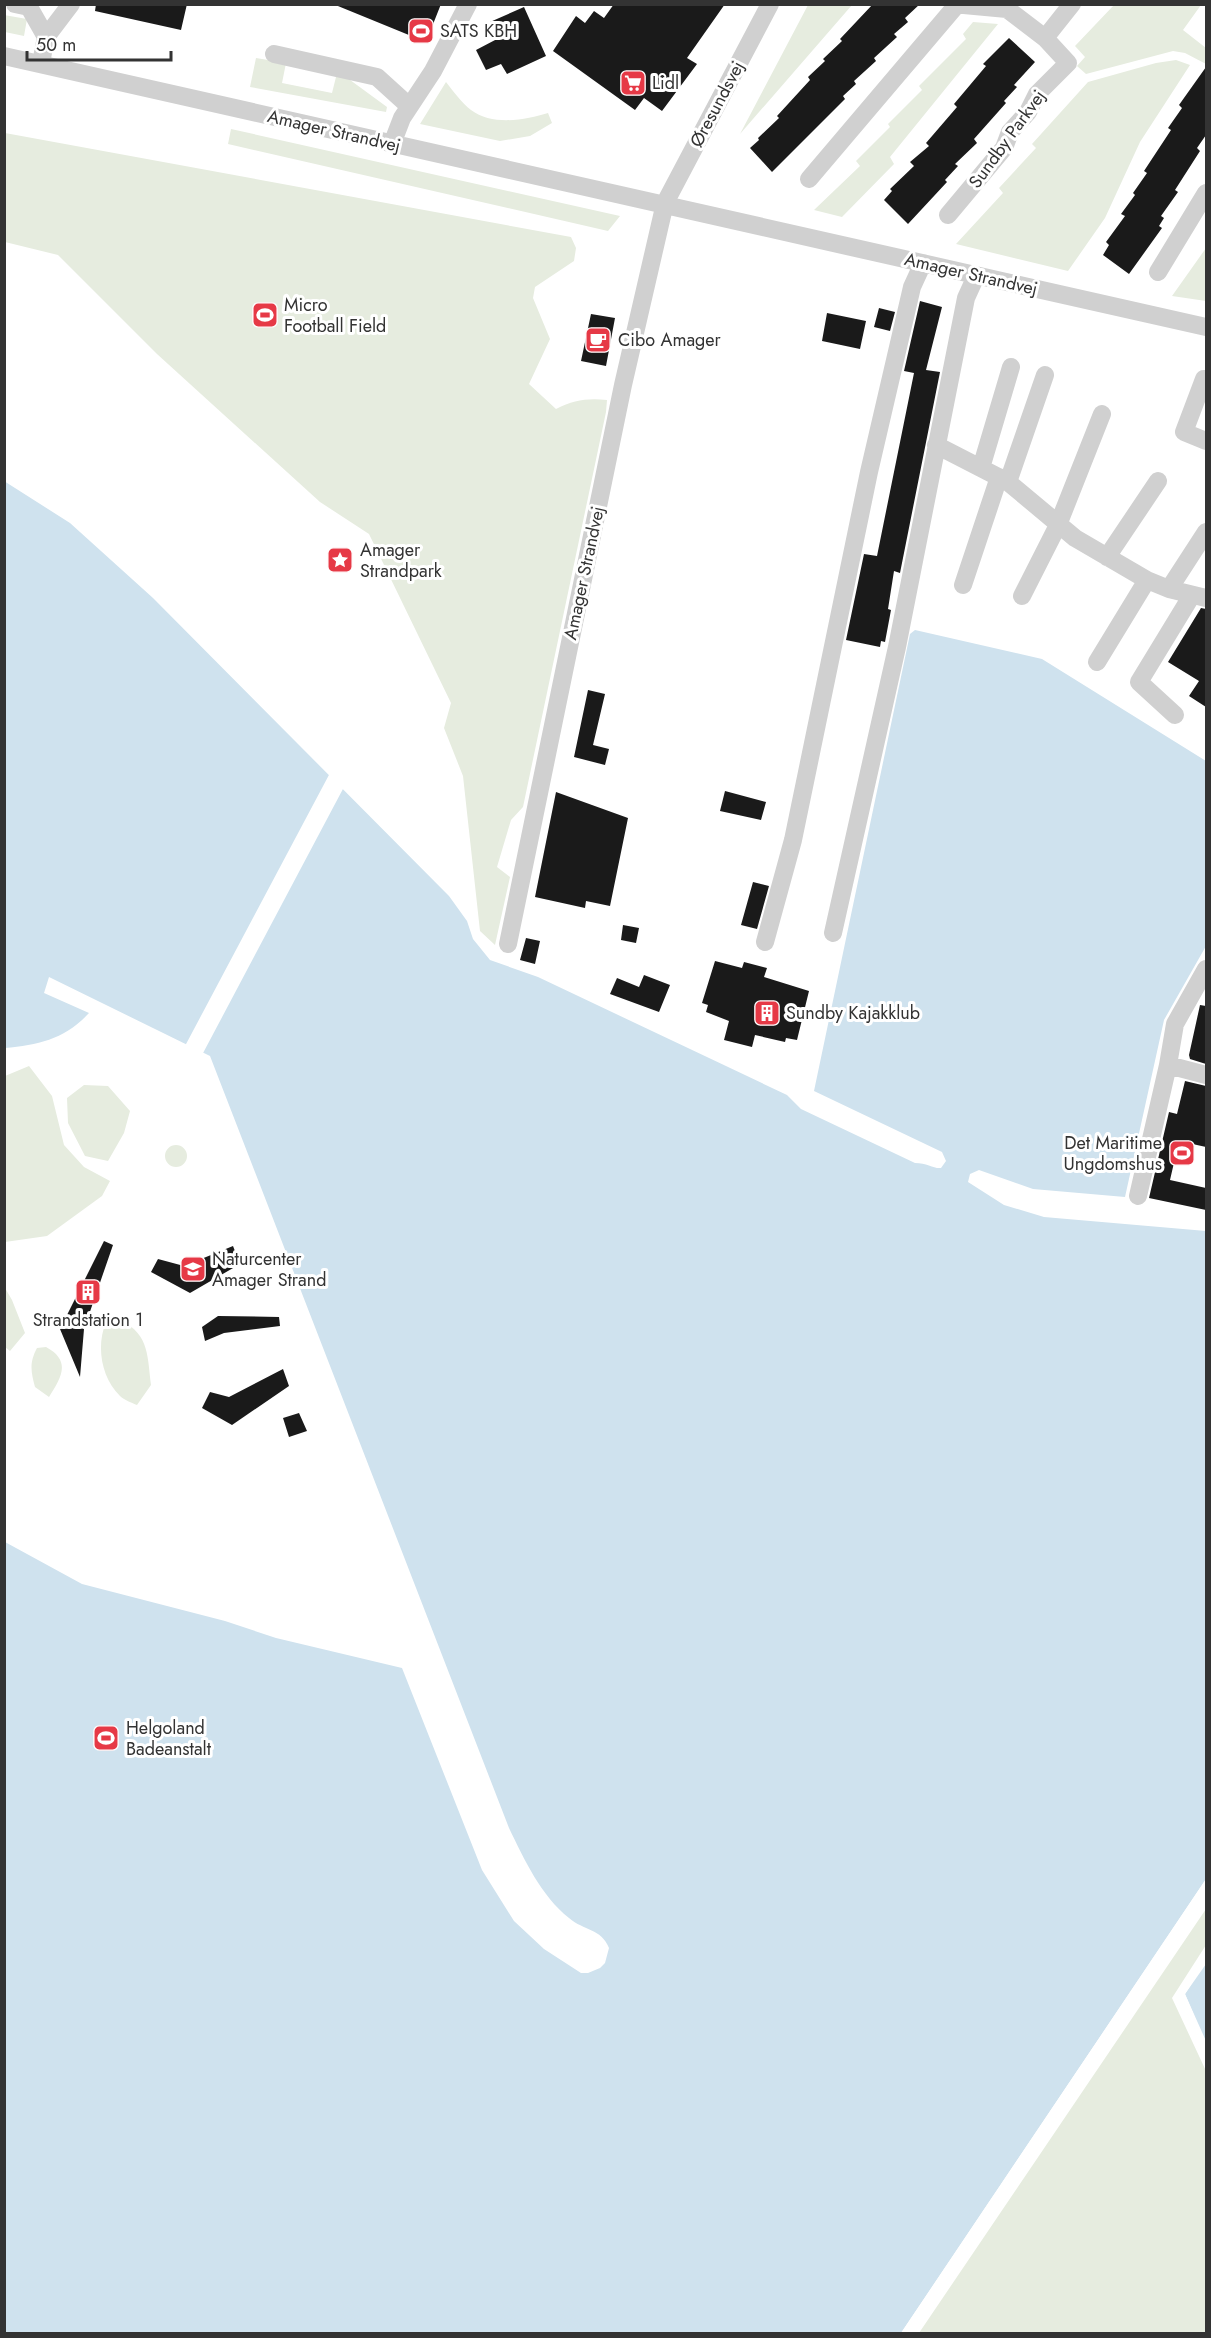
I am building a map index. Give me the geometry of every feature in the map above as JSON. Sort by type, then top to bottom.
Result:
[{"type":"street","points":[[15,4],[29,7],[46,37]]},
{"type":"street","points":[[41,63],[46,37],[71,4]]},
{"type":"street","points":[[392,144],[409,106],[433,71],[468,4]]},
{"type":"street","name":"Øresundsvej","points":[[665,203],[770,4]]},
{"type":"street","points":[[1045,38],[1072,4]]},
{"type":"street","name":"Sundby Parkvej","points":[[808,179],[954,6],[1007,9],[1045,38],[1068,63],[1037,94],[1028,112],[1010,132],[1004,148],[948,215]]},
{"type":"street","points":[[274,54],[377,77],[409,106]]},
{"type":"street","name":"Amager Strandvej","points":[[4,56],[665,203],[1206,327]]},
{"type":"street","points":[[1158,272],[1206,193]]},
{"type":"street","name":"Amager Strandvej","points":[[508,944],[623,385],[665,203]]},
{"type":"street","points":[[765,942],[793,840],[869,472],[909,298],[923,263]]},
{"type":"street","points":[[833,933],[897,647],[966,298],[976,276]]},
{"type":"street","points":[[981,468],[1011,367]]},
{"type":"street","points":[[963,585],[1045,375]]},
{"type":"street","points":[[1206,379],[1204,378],[1184,432],[1206,441]]},
{"type":"street","points":[[1023,596],[1058,525],[1102,414]]},
{"type":"street","points":[[936,446],[1004,480],[1058,525],[1147,580],[1199,597],[1140,682],[1175,715]]},
{"type":"street","points":[[1107,557],[1158,481]]},
{"type":"street","points":[[1169,589],[1206,532]]},
{"type":"street","points":[[1097,662],[1147,580]]},
{"type":"street","points":[[1138,1196],[1176,1024],[1206,969]]},
{"type":"street","points":[[1168,1065],[1206,1075]]},
{"type":"shaded area","points":[[808,5],[852,5],[740,134]]},
{"type":"shaded area","points":[[1114,5],[1201,5],[1183,30],[1206,48],[1206,64],[1185,53],[1173,51],[1086,74],[1077,66],[1085,57],[1075,46]]},
{"type":"shaded area","points":[[4,15],[27,19],[24,36],[5,32]]},
{"type":"shaded area","points":[[973,22],[998,24],[890,157],[894,164],[842,217],[814,210],[860,166],[856,161],[922,90],[919,86],[966,39],[963,34]]},
{"type":"shaded area","points":[[256,58],[286,63],[282,83],[332,93],[336,77],[346,77],[387,107],[386,112],[250,87]]},
{"type":"shaded area","points":[[1176,60],[1190,65],[1140,142],[1105,218],[1068,271],[956,244],[1003,193],[999,188],[1036,148],[1032,144],[1088,82],[1156,63]]},
{"type":"shaded area","points":[[446,82],[464,104],[479,115],[509,120],[548,113],[552,123],[530,136],[500,141],[420,124]]},
{"type":"shaded area","points":[[231,129],[620,216],[608,231],[228,144]]},
{"type":"shaded area","points":[[5,133],[571,237],[576,248],[574,261],[535,287],[533,298],[550,339],[529,384],[556,409],[575,402],[600,399],[607,400],[606,412],[523,807],[511,820],[497,867],[510,877],[495,945],[480,931],[463,776],[444,728],[451,703],[369,534],[320,502],[157,354],[58,255],[5,242]]},
{"type":"shaded area","points":[[1206,248],[1206,301],[1172,296]]},
{"type":"shaded area","points":[[29,1066],[52,1096],[64,1145],[84,1167],[110,1181],[102,1196],[47,1236],[5,1242],[5,1076]]},
{"type":"shaded area","points":[[84,1085],[108,1086],[130,1111],[124,1133],[108,1161],[85,1156],[68,1123],[67,1098]]},
{"type":"shaded area","points":[[176,1145],[184,1148],[187,1156],[184,1164],[176,1167],[168,1164],[165,1156],[168,1148]]},
{"type":"shaded area","points":[[5,1288],[25,1333],[10,1351],[5,1347]]},
{"type":"shaded area","points":[[115,1317],[134,1330],[144,1344],[147,1353],[151,1385],[137,1405],[122,1397],[114,1388],[108,1380],[102,1361],[103,1331],[106,1322]]},
{"type":"shaded area","points":[[46,1347],[54,1352],[62,1364],[60,1377],[49,1397],[35,1387],[32,1372],[33,1358],[37,1348]]},
{"type":"shaded area","points":[[1206,1909],[1206,1945],[1172,1998],[1206,2071],[1206,2333],[919,2333]]},
{"type":"water","points":[[4,481],[70,523],[153,598],[449,896],[467,921],[473,939],[490,960],[538,977],[787,1095],[801,1109],[915,1163],[936,1168],[941,1168],[946,1161],[942,1152],[814,1091],[910,634],[915,630],[1042,659],[1206,761],[1206,946],[1164,1020],[1125,1197],[1033,1189],[979,1170],[970,1174],[968,1182],[1004,1205],[1044,1217],[1206,1231],[1206,1879],[901,2333],[5,2333],[5,1542],[82,1584],[225,1621],[276,1638],[402,1668],[482,1870],[514,1921],[544,1949],[581,1973],[600,1968],[605,1963],[609,1948],[597,1933],[575,1922],[550,1899],[534,1876],[509,1828],[210,1056],[49,977],[44,993],[89,1013],[61,1035],[29,1045],[5,1048]]},
{"type":"water","points":[[1206,1964],[1206,2041],[1185,1994]]},
{"type":"pier","points":[[330,773],[344,787],[202,1055],[185,1046]]},
{"type":"pier","points":[[1206,1879],[1206,1884],[1032,2146],[904,2334],[901,2333]]},
{"type":"pier","points":[[1206,1961],[1185,1994],[1206,2044],[1182,1995]]},
{"type":"building","points":[[96,4],[187,4],[181,30],[95,11]]},
{"type":"building","points":[[333,4],[441,4],[426,42]]},
{"type":"building","points":[[614,4],[725,4],[687,58],[697,64],[662,111],[644,98],[635,110],[553,51],[576,16],[585,23],[594,11],[604,18]]},
{"type":"building","points":[[873,4],[920,4],[905,18],[908,22],[894,34],[897,37],[854,81],[856,84],[843,96],[845,99],[772,172],[750,148],[779,118],[777,116],[810,80],[808,77],[825,61],[823,59],[842,41],[840,39]]},
{"type":"building","points":[[524,7],[546,56],[507,74],[501,64],[486,70],[476,50],[497,39],[490,22]]},
{"type":"building","points":[[1009,38],[1035,62],[1014,85],[1017,87],[1004,101],[1006,103],[974,139],[977,143],[955,164],[958,166],[945,180],[947,182],[908,224],[884,200],[892,191],[890,189],[914,166],[910,162],[929,146],[926,143],[957,107],[954,104],[986,66],[983,64]]},
{"type":"building","points":[[1206,67],[1206,135],[1197,148],[1200,151],[1175,190],[1178,192],[1161,216],[1164,218],[1159,226],[1162,228],[1129,274],[1103,255],[1109,245],[1106,242],[1125,216],[1121,214],[1135,195],[1133,193],[1147,173],[1144,171],[1171,130],[1168,128],[1182,108],[1179,105]]},
{"type":"building","points":[[920,301],[942,307],[926,370],[940,372],[900,573],[894,571],[888,609],[891,610],[885,642],[881,641],[880,647],[846,640],[864,554],[877,556],[914,373],[904,371]]},
{"type":"building","points":[[879,308],[895,312],[890,331],[874,327]]},
{"type":"building","points":[[827,313],[866,321],[860,349],[822,341]]},
{"type":"building","name":"Cibo Amager","points":[[591,314],[615,318],[606,366],[581,361]]},
{"type":"building","points":[[1201,608],[1206,609],[1206,707],[1189,696],[1199,681],[1168,662]]},
{"type":"building","points":[[588,690],[605,694],[593,745],[609,749],[605,765],[574,757]]},
{"type":"building","points":[[725,791],[766,802],[761,820],[720,811]]},
{"type":"building","points":[[556,792],[628,818],[610,906],[586,901],[585,908],[535,897]]},
{"type":"building","points":[[753,882],[769,886],[757,929],[741,925]]},
{"type":"building","points":[[623,925],[639,928],[636,943],[621,940]]},
{"type":"building","points":[[526,938],[540,941],[535,964],[520,960]]},
{"type":"building","name":"Sundby Kajakklub","points":[[715,961],[742,968],[744,962],[767,968],[764,977],[809,991],[797,1040],[786,1038],[785,1042],[755,1035],[752,1047],[724,1040],[729,1021],[706,1012],[708,1005],[702,1003]]},
{"type":"building","points":[[644,975],[670,985],[659,1012],[610,994],[617,978],[639,987]]},
{"type":"building","points":[[1200,1005],[1206,1006],[1206,1064],[1190,1059],[1189,1055]]},
{"type":"building","points":[[1185,1081],[1206,1086],[1206,1147],[1179,1141],[1170,1180],[1206,1188],[1206,1210],[1149,1198],[1169,1112],[1177,1114]]},
{"type":"building","name":"Strandstation 1","points":[[104,1241],[113,1245],[84,1329],[80,1377],[60,1329]]},
{"type":"building","name":"Naturcenter Amager Strand","points":[[233,1246],[240,1264],[190,1293],[151,1272],[158,1259],[184,1266]]},
{"type":"building","points":[[218,1316],[279,1317],[280,1326],[224,1333],[205,1341],[202,1327]]},
{"type":"building","points":[[283,1369],[289,1386],[232,1425],[202,1408],[210,1392],[229,1397]]},
{"type":"building","points":[[299,1413],[307,1431],[289,1437],[283,1418]]},
{"type":"place","name":"SATS KBH","points":[[421,31]]},
{"type":"place","name":"Lidl","points":[[633,83]]},
{"type":"place","name":"Micro Football Field","points":[[265,315]]},
{"type":"place","name":"Cibo Amager","points":[[598,340]]},
{"type":"place","name":"Amager Strandpark","points":[[340,560]]},
{"type":"place","name":"Sundby Kajakklub","points":[[767,1013]]},
{"type":"place","name":"Det Maritime Ungdomshus","points":[[1182,1153]]},
{"type":"place","name":"Naturcenter Amager Strand","points":[[193,1269]]},
{"type":"place","name":"Strandstation 1","points":[[88,1292]]},
{"type":"place","name":"Helgoland Badeanstalt","points":[[106,1738]]}]
